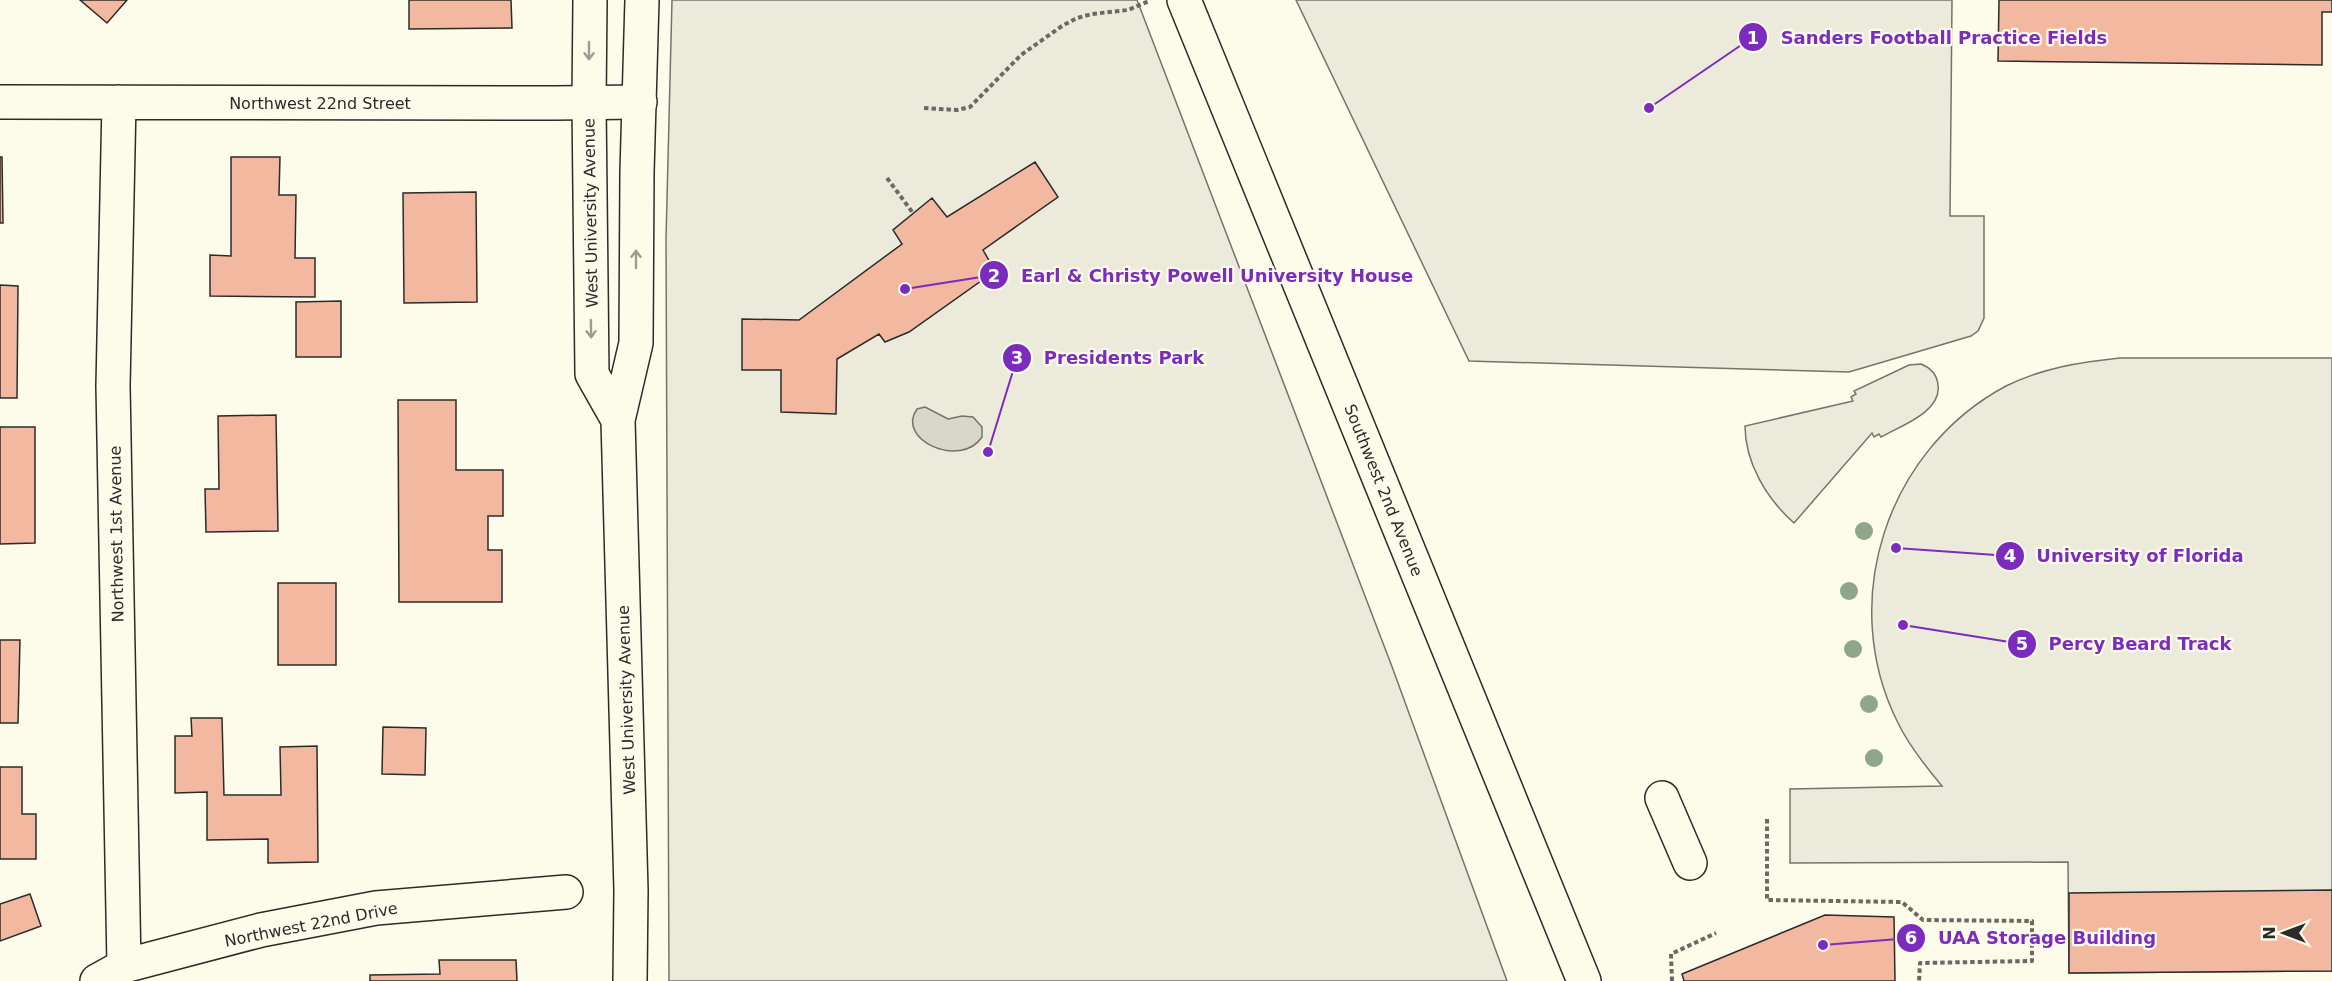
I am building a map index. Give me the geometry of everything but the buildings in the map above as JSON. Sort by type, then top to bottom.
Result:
[{"type":"main road","name":"West University Avenue","points":[[590,0],[592,375],[618,420]]},
{"type":"main road","name":"West University Avenue","points":[[630,981],[631,890],[618,420],[636,343],[637,172],[642,0]]},
{"type":"main road","name":"Southwest 2nd Avenue","points":[[1184,0],[1584,981]]},
{"type":"main road","name":"Northwest 22nd Street","points":[[0,102],[640,102]]},
{"type":"main road","name":"Northwest 1st Avenue","points":[[110,974],[113,386],[119,102]]},
{"type":"main road","points":[[1662,798],[1690,863]]},
{"type":"main road","name":"Northwest 22nd Drive","points":[[110,974],[261,930],[376,908],[566,891]]},
{"type":"path","points":[[924,108],[957,110],[970,107],[1021,55],[1062,26],[1077,18],[1128,10],[1152,0]]},
{"type":"path","points":[[887,178],[913,213]]},
{"type":"path","points":[[1767,819],[1767,900],[1902,902],[1923,920],[2032,921],[2032,961],[1920,963],[1919,981]]},
{"type":"path","points":[[1672,981],[1671,954],[1716,933]]},
{"type":"shaded area","points":[[672,0],[1137,0],[1391,664],[1507,981],[669,981],[666,239]]},
{"type":"shaded area","points":[[1296,0],[1952,0],[1950,216],[1984,216],[1984,318],[1978,331],[1971,336],[1849,372],[1469,361]]},
{"type":"shaded area","points":[[2120,358],[2332,358],[2332,971],[2069,973],[2068,862],[1790,863],[1790,789],[1942,786],[1924,764],[1898,723],[1880,676],[1872,628],[1874,580],[1884,533],[1903,489],[1930,449],[1964,414],[2006,386],[2062,367]]},
{"type":"shaded area","points":[[1921,364],[1931,370],[1936,378],[1937,395],[1933,403],[1918,417],[1881,437],[1879,434],[1874,437],[1872,433],[1794,523],[1775,503],[1759,479],[1749,453],[1745,426],[1853,401],[1851,397],[1856,394],[1854,391],[1909,365]]},
{"type":"shaded area","points":[[925,407],[948,419],[962,416],[973,417],[982,427],[982,437],[972,446],[960,450],[933,447],[922,440],[915,431],[913,420],[917,409]]},
{"type":"place","name":"Sanders Football Practice Fields","points":[[1649,108]]},
{"type":"place","name":"Earl & Christy Powell University House","points":[[905,289]]},
{"type":"place","name":"Presidents Park","points":[[988,452]]},
{"type":"place","name":"University of Florida","points":[[1896,548]]},
{"type":"place","name":"Percy Beard Track","points":[[1903,625]]},
{"type":"place","name":"UAA Storage Building","points":[[1823,945]]}]
